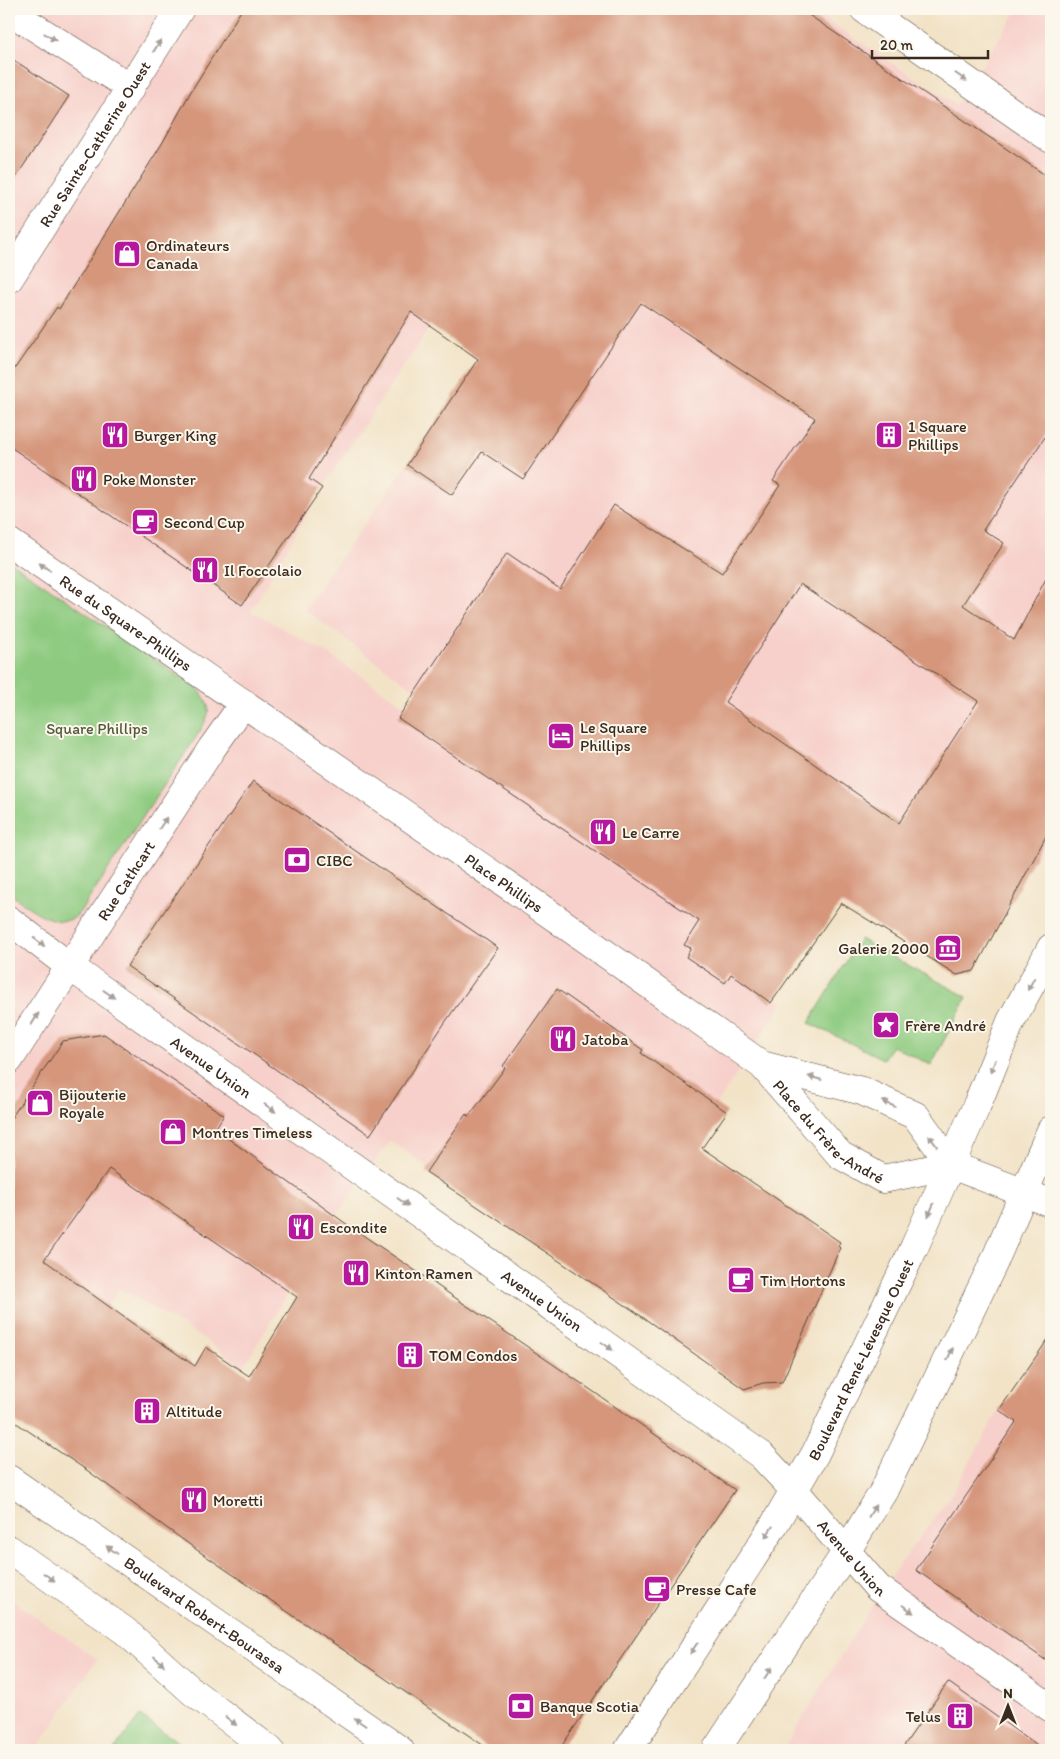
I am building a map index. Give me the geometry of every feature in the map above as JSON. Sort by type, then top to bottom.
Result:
[{"type":"street","name":"Rue Sainte-Catherine Ouest","points":[[9,279],[180,9]]},
{"type":"street","points":[[864,9],[1051,140]]},
{"type":"street","points":[[9,11],[131,88]]},
{"type":"street","name":"Rue du Square-Phillips","points":[[9,542],[244,703]]},
{"type":"street","name":"Rue Cathcart","points":[[9,1060],[212,748],[244,703]]},
{"type":"street","name":"Place Phillips","points":[[244,703],[557,919],[762,1064]]},
{"type":"street","name":"Avenue Union","points":[[9,920],[69,966],[761,1455],[795,1491],[878,1588],[1051,1708]]},
{"type":"street","name":"Boulevard René-Lévesque Ouest","points":[[628,1750],[795,1491],[816,1454],[914,1248],[1011,1021],[1051,948]]},
{"type":"street","name":"Place du Frère-André","points":[[762,1064],[862,1091],[916,1116],[951,1165],[883,1179],[840,1155],[762,1064]]},
{"type":"street","points":[[716,1750],[846,1552],[883,1492],[994,1262],[1051,1130]]},
{"type":"street","points":[[951,1165],[1051,1203]]},
{"type":"street","name":"Boulevard Robert-Bourassa","points":[[9,1479],[400,1750]]},
{"type":"street","points":[[9,1549],[125,1631],[193,1692],[270,1750]]},
{"type":"shaded area","points":[[9,9],[540,9],[485,94],[553,143],[322,488],[251,611],[327,653],[711,915],[691,951],[783,1002],[690,1146],[826,1247],[769,1383],[735,1374],[390,1141],[332,1222],[243,1367],[203,1338],[119,1288],[90,1331],[9,1277]]},
{"type":"shaded area","points":[[562,9],[810,9],[956,105],[1018,9],[1051,9],[1051,835],[970,958],[821,898],[782,958],[304,609],[639,141],[534,55]]},
{"type":"shaded area","points":[[1051,1337],[1051,1750],[783,1750],[885,1585],[953,1492],[999,1410]]},
{"type":"shaded area","points":[[9,1598],[97,1659],[36,1750],[9,1750]]},
{"type":"green space","name":"Square Phillips","points":[[9,561],[198,689],[208,705],[208,714],[200,731],[82,909],[74,918],[66,921],[48,918],[31,909],[9,893]]},
{"type":"green space","points":[[860,939],[967,997],[931,1065],[892,1046],[883,1059],[809,1023]]},
{"type":"green space","points":[[140,1716],[190,1750],[114,1750]]},
{"type":"building","points":[[242,9],[800,9],[1051,179],[1051,428],[983,530],[1004,543],[963,605],[1014,640],[1051,569],[1051,827],[974,971],[957,975],[841,903],[771,1003],[731,974],[725,983],[686,957],[691,948],[684,945],[699,921],[398,718],[507,553],[560,589],[614,505],[722,573],[780,485],[773,481],[815,418],[641,303],[523,479],[482,452],[452,495],[407,465],[478,359],[411,312],[309,479],[322,488],[242,605],[9,446],[9,377],[57,307],[59,309],[163,142],[190,93]],"holes":[[[800,584],[978,701],[899,823],[725,702]]]},
{"type":"building","points":[[9,57],[69,96],[9,188]]},
{"type":"building","points":[[253,781],[498,948],[446,1021],[370,1135],[127,966]]},
{"type":"building","points":[[557,989],[643,1050],[641,1053],[727,1112],[702,1148],[840,1242],[838,1246],[840,1248],[782,1382],[763,1383],[744,1389],[634,1311],[426,1172],[466,1114],[469,1116],[505,1068],[503,1066]]},
{"type":"building","points":[[104,1034],[224,1115],[215,1129],[345,1223],[735,1490],[559,1750],[490,1750],[197,1550],[88,1471],[9,1418],[9,1121],[63,1041]],"holes":[[[109,1169],[297,1297],[249,1376],[206,1347],[195,1366],[44,1260]]]},
{"type":"building","points":[[1051,1335],[1051,1664],[916,1570],[1016,1422],[999,1410]]},
{"type":"building","name":"Telus","points":[[948,1682],[1043,1750],[901,1750]]},
{"type":"place","name":"Ordinateurs Canada","points":[[127,254]]},
{"type":"place","name":"Burger King","points":[[115,435]]},
{"type":"place","name":"1 Square Phillips","points":[[889,435]]},
{"type":"place","name":"Poke Monster","points":[[84,479]]},
{"type":"place","name":"Second Cup","points":[[145,522]]},
{"type":"place","name":"Il Foccolaio","points":[[205,570]]},
{"type":"place","name":"Le Square Phillips","points":[[561,736]]},
{"type":"place","name":"Le Carre","points":[[603,832]]},
{"type":"place","name":"CIBC","points":[[297,860]]},
{"type":"place","name":"Galerie 2000","points":[[948,948]]},
{"type":"place","name":"Frère André","points":[[886,1025]]},
{"type":"place","name":"Jatoba","points":[[563,1039]]},
{"type":"place","name":"Bijouterie Royale","points":[[40,1103]]},
{"type":"place","name":"Montres Timeless","points":[[173,1132]]},
{"type":"place","name":"Escondite","points":[[301,1227]]},
{"type":"place","name":"Kinton Ramen","points":[[356,1273]]},
{"type":"place","name":"Tim Hortons","points":[[741,1280]]},
{"type":"place","name":"TOM Condos","points":[[410,1355]]},
{"type":"place","name":"Altitude","points":[[147,1411]]},
{"type":"place","name":"Moretti","points":[[194,1500]]},
{"type":"place","name":"Presse Cafe","points":[[657,1589]]},
{"type":"place","name":"Banque Scotia","points":[[521,1706]]},
{"type":"place","name":"Telus","points":[[960,1716]]}]
